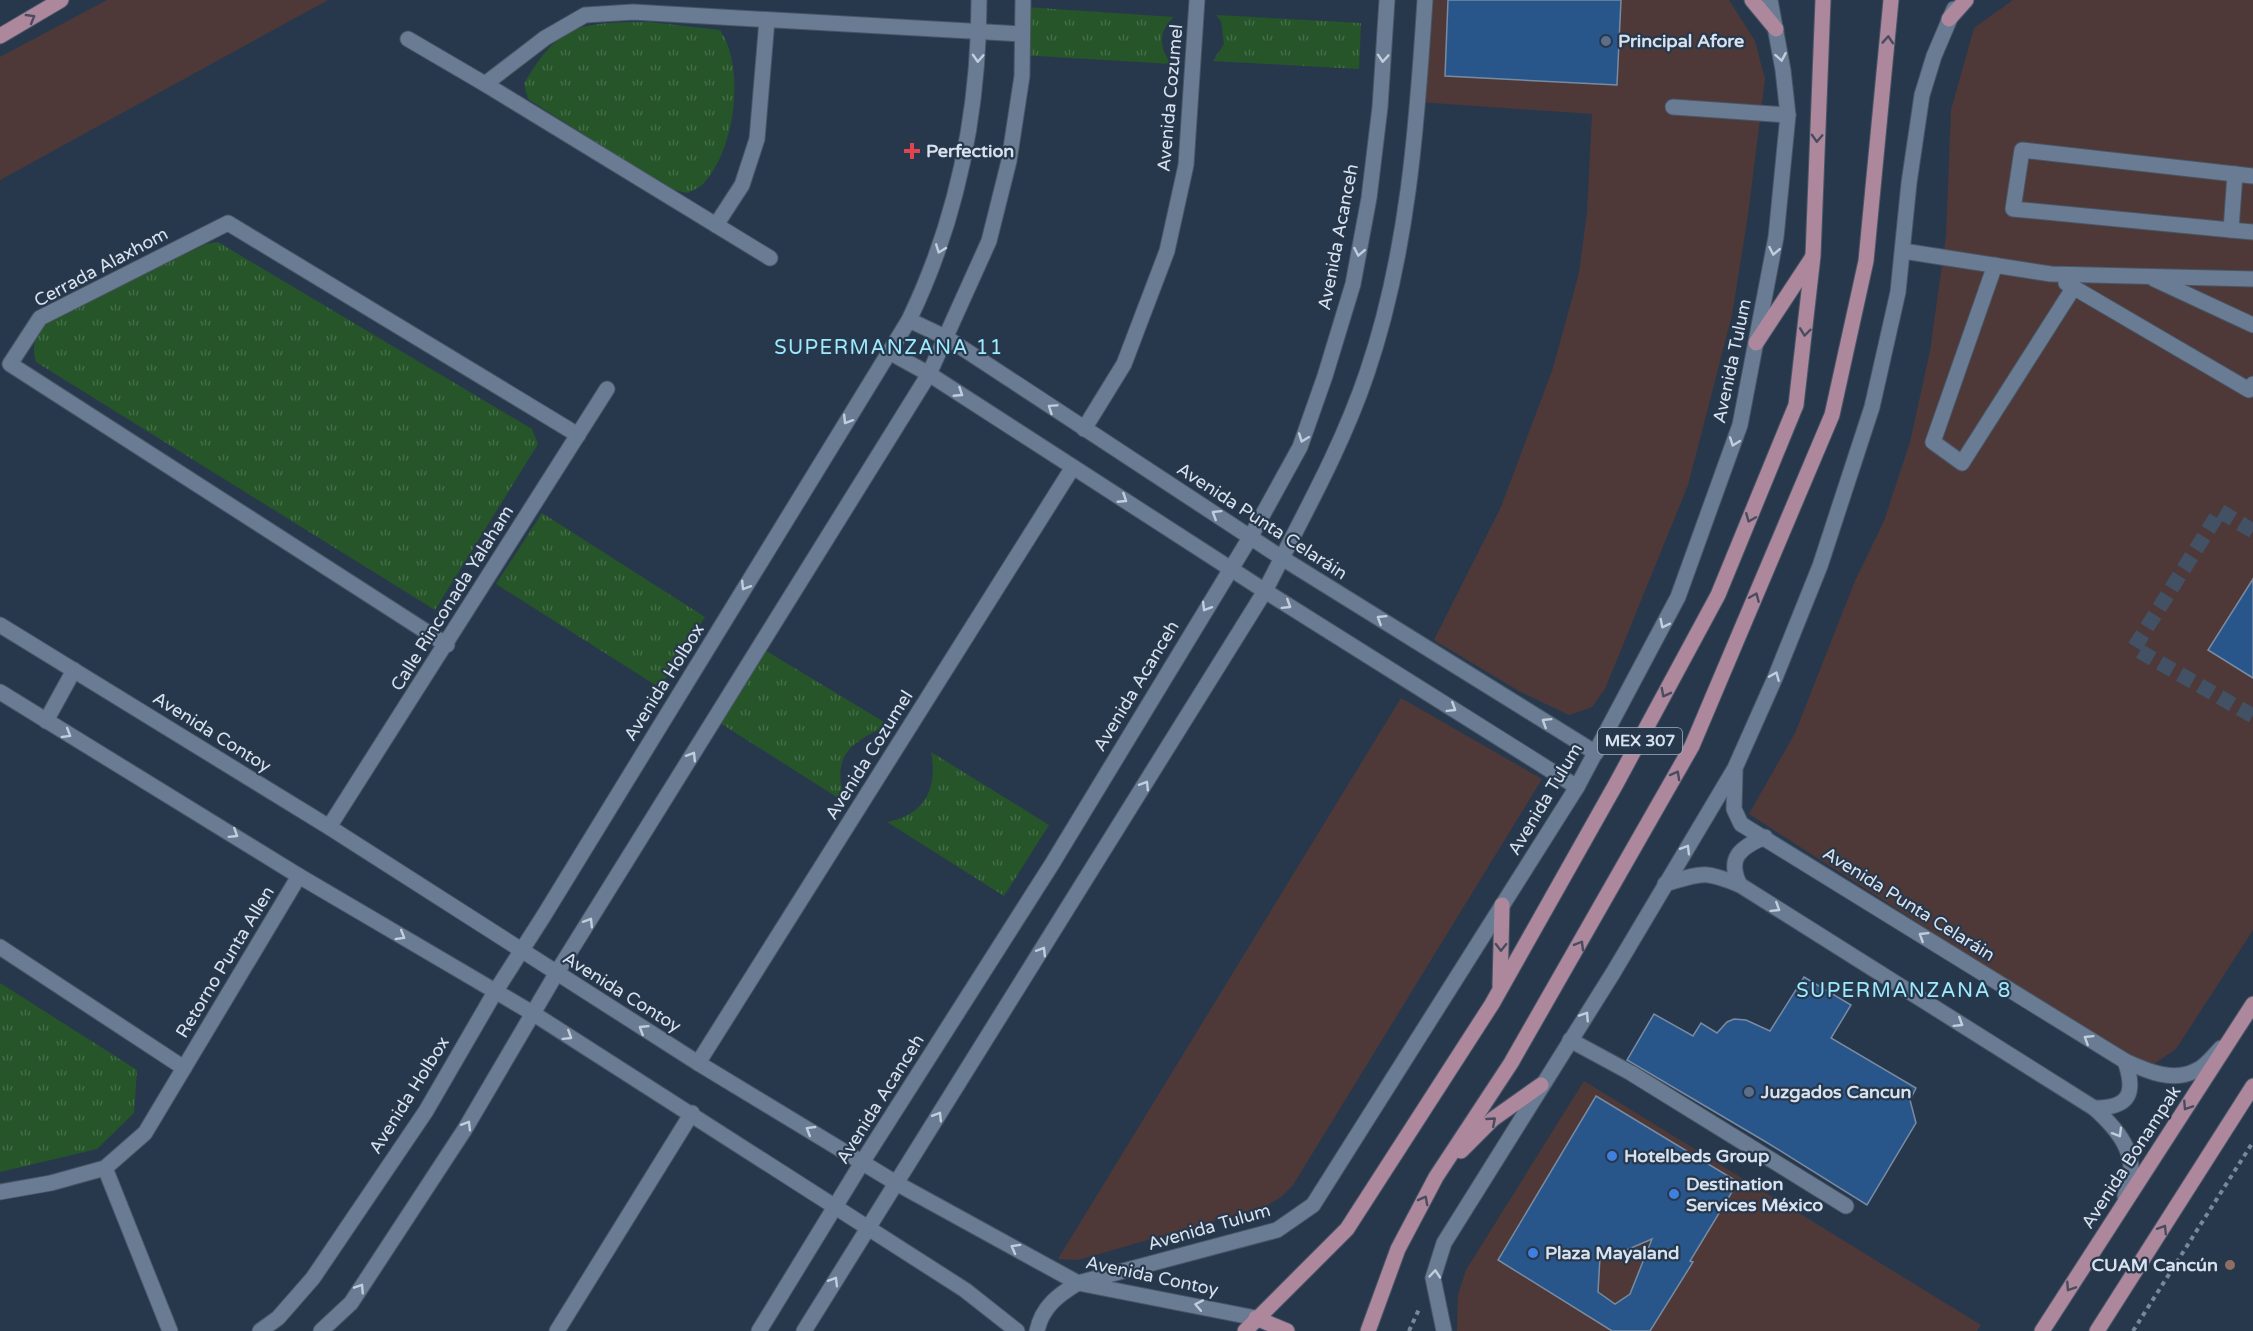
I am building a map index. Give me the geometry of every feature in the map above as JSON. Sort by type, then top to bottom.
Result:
[{"type":"main road","points":[[0,36],[62,0]]},
{"type":"main road","points":[[1752,0],[1776,29]]},
{"type":"main road","name":"MEX 307","points":[[1256,1318],[1347,1229],[1500,989],[1611,794],[1718,595],[1796,405],[1814,255],[1823,0]]},
{"type":"main road","name":"MEX 307","points":[[1368,1331],[1398,1249],[1436,1177],[1511,1063],[1692,746],[1832,415],[1866,261],[1891,0]]},
{"type":"main road","points":[[1949,19],[1966,0]]},
{"type":"main road","points":[[1756,343],[1814,255]]},
{"type":"main road","points":[[1500,989],[1502,905]]},
{"type":"main road","name":"Avenida Bonampak","points":[[2042,1331],[2253,1004]]},
{"type":"main road","points":[[1436,1177],[1493,1119],[1541,1086]]},
{"type":"main road","points":[[2097,1331],[2252,1089]]},
{"type":"main road","points":[[1245,1331],[1256,1318],[1287,1331]]},
{"type":"street","name":"Avenida Holbox","points":[[260,1331],[278,1318],[313,1278],[426,1111],[520,950],[891,353],[909,320],[944,237],[965,161],[976,83],[979,0]]},
{"type":"street","points":[[321,1331],[357,1293],[465,1129],[556,974],[929,374],[947,338],[988,241],[1010,161],[1022,76],[1023,0]]},
{"type":"street","name":"Avenida Cozumel","points":[[1084,429],[1124,364],[1167,251],[1186,165],[1197,0]]},
{"type":"street","name":"Avenida Acanceh","points":[[759,1331],[863,1161],[1052,864],[1251,536],[1300,447],[1353,284],[1369,198],[1379,118],[1387,0]]},
{"type":"street","points":[[804,1331],[1265,591],[1327,474],[1367,372],[1390,287],[1407,193],[1419,99],[1425,0]]},
{"type":"street","name":"Avenida Tulum","points":[[1037,1331],[1046,1309],[1059,1294],[1078,1283],[1277,1230],[1313,1205],[1577,787],[1596,753],[1678,597],[1740,425],[1776,237],[1788,115],[1770,0]]},
{"type":"street","points":[[1444,1331],[1433,1278],[1444,1243],[1735,768],[1775,678],[1820,566],[1872,407],[1898,292],[1909,183],[1922,95],[1934,56],[1958,0]]},
{"type":"street","points":[[485,84],[545,38],[585,15],[633,12],[1022,34]]},
{"type":"street","points":[[716,225],[742,185],[757,139],[767,20]]},
{"type":"street","points":[[408,39],[770,258]]},
{"type":"street","points":[[1672,107],[1788,115]]},
{"type":"street","points":[[2253,176],[2022,150],[2013,209],[2253,232]]},
{"type":"street","points":[[2230,230],[2235,174]]},
{"type":"street","name":"Cerrada Alaxhom","points":[[447,645],[10,364],[40,318],[228,223],[578,435]]},
{"type":"street","points":[[1903,251],[2051,274],[2253,279]]},
{"type":"street","points":[[1995,265],[1933,442],[1962,463],[2074,288]]},
{"type":"street","points":[[2051,274],[2249,390],[2253,384]]},
{"type":"street","points":[[2149,277],[2253,325]]},
{"type":"street","name":"Avenida Punta Celaráin","points":[[909,320],[947,338],[1282,558],[1596,753]]},
{"type":"street","points":[[891,353],[929,374],[1265,591],[1577,787]]},
{"type":"street","name":"Calle Rinconada Yalaham","points":[[329,827],[608,389]]},
{"type":"street","name":"Avenida Cozumel","points":[[698,1063],[1073,467]]},
{"type":"street","name":"Avenida Contoy","points":[[0,625],[329,827],[698,1063],[896,1183],[1078,1283],[1256,1318]]},
{"type":"street","points":[[46,721],[74,670]]},
{"type":"street","points":[[0,692],[299,876],[534,1014],[692,1113],[965,1290],[1017,1331]]},
{"type":"street","name":"Avenida Punta Celaráin","points":[[1735,768],[1734,809],[1741,824],[2125,1062],[2154,1074],[2178,1076],[2198,1070],[2230,1039]]},
{"type":"street","points":[[1740,885],[1733,873],[1737,856],[1746,845],[1765,837]]},
{"type":"street","points":[[1665,884],[1697,874],[1712,874],[1740,885],[2094,1108],[2118,1129],[2128,1155],[2132,1181],[2114,1219]]},
{"type":"street","name":"Retorno Punta Allen","points":[[0,1192],[51,1183],[105,1168],[145,1133],[299,876]]},
{"type":"street","name":"Retorno Punta Allen","points":[[0,947],[184,1068]]},
{"type":"street","points":[[1570,1040],[1630,1073],[1846,1206]]},
{"type":"street","points":[[2094,1108],[2113,1108],[2127,1098],[2132,1082],[2125,1062]]},
{"type":"street","points":[[557,1331],[692,1113]]},
{"type":"street","points":[[105,1168],[170,1331]]},
{"type":"path","points":[[2133,1331],[2253,1142]]},
{"type":"shaded area","points":[[107,0],[328,0],[0,180],[0,57]]},
{"type":"shaded area","points":[[1424,0],[1729,0],[1755,41],[1765,79],[1748,215],[1732,315],[1688,485],[1605,689],[1592,707],[1569,715],[1519,691],[1434,640],[1501,507],[1553,368],[1579,273],[1587,212],[1592,114],[1418,102]]},
{"type":"shaded area","points":[[2013,0],[2253,0],[2253,930],[2176,1049],[2154,1064],[2130,1059],[1749,814],[1795,733],[1855,581],[1884,521],[1910,442],[1930,351],[1946,236],[1951,110],[1974,28]]},
{"type":"shaded area","points":[[1401,698],[1542,779],[1293,1185],[1281,1197],[1266,1206],[1078,1260],[1058,1259]]},
{"type":"shaded area","points":[[1584,1081],[1981,1325],[1977,1331],[1457,1331],[1458,1295],[1466,1270]]},
{"type":"green space","points":[[1025,7],[1174,17],[1165,28],[1162,39],[1164,51],[1171,64],[1022,55]]},
{"type":"green space","points":[[1216,15],[1361,23],[1359,69],[1213,61],[1224,44],[1221,21]]},
{"type":"green space","points":[[649,22],[720,30],[728,46],[733,66],[733,109],[723,152],[714,170],[703,184],[687,193],[670,189],[528,99],[524,84],[549,48],[575,30],[606,23]]},
{"type":"green space","points":[[218,242],[532,429],[538,444],[435,610],[36,362],[34,345],[47,320],[206,244]]},
{"type":"green space","points":[[542,513],[705,617],[660,688],[496,584]]},
{"type":"green space","points":[[763,649],[889,725],[863,738],[846,753],[840,774],[846,803],[717,721]]},
{"type":"green space","points":[[931,752],[1049,825],[1004,896],[887,822],[911,813],[926,798],[932,777]]},
{"type":"green space","points":[[0,983],[137,1070],[134,1113],[97,1149],[0,1172]]},
{"type":"building","points":[[1448,0],[1621,0],[1617,85],[1445,76]]},
{"type":"building","points":[[2253,579],[2253,678],[2208,650]]},
{"type":"building","name":"Juzgados Cancun","points":[[1804,977],[1851,1005],[1831,1038],[1916,1088],[1910,1100],[1916,1123],[1867,1205],[1627,1060],[1654,1014],[1693,1036],[1701,1023],[1717,1033],[1727,1022],[1734,1019],[1746,1020],[1770,1031]]},
{"type":"building","points":[[1596,1096],[1738,1182],[1690,1261],[1693,1262],[1650,1331],[1612,1331],[1498,1260]],"holes":[[[1652,1239],[1630,1294],[1615,1304],[1598,1292],[1600,1257],[1615,1255]]]},
{"type":"tunnel","points":[[2253,531],[2220,511],[2134,648],[2253,716]]},
{"type":"place","name":"Principal Afore","points":[[1606,41]]},
{"type":"place","name":"Perfection","points":[[912,151]]},
{"type":"place","name":"Juzgados Cancun","points":[[1749,1092]]},
{"type":"place","name":"Hotelbeds Group","points":[[1612,1156]]},
{"type":"place","name":"Destination Services México","points":[[1674,1194]]},
{"type":"place","name":"Plaza Mayaland","points":[[1533,1253]]},
{"type":"place","name":"CUAM Cancún","points":[[2230,1265]]},
{"type":"district","name":"SUPERMANZANA 11","points":[[889,348]]},
{"type":"district","name":"SUPERMANZANA 8","points":[[1904,991]]}]
